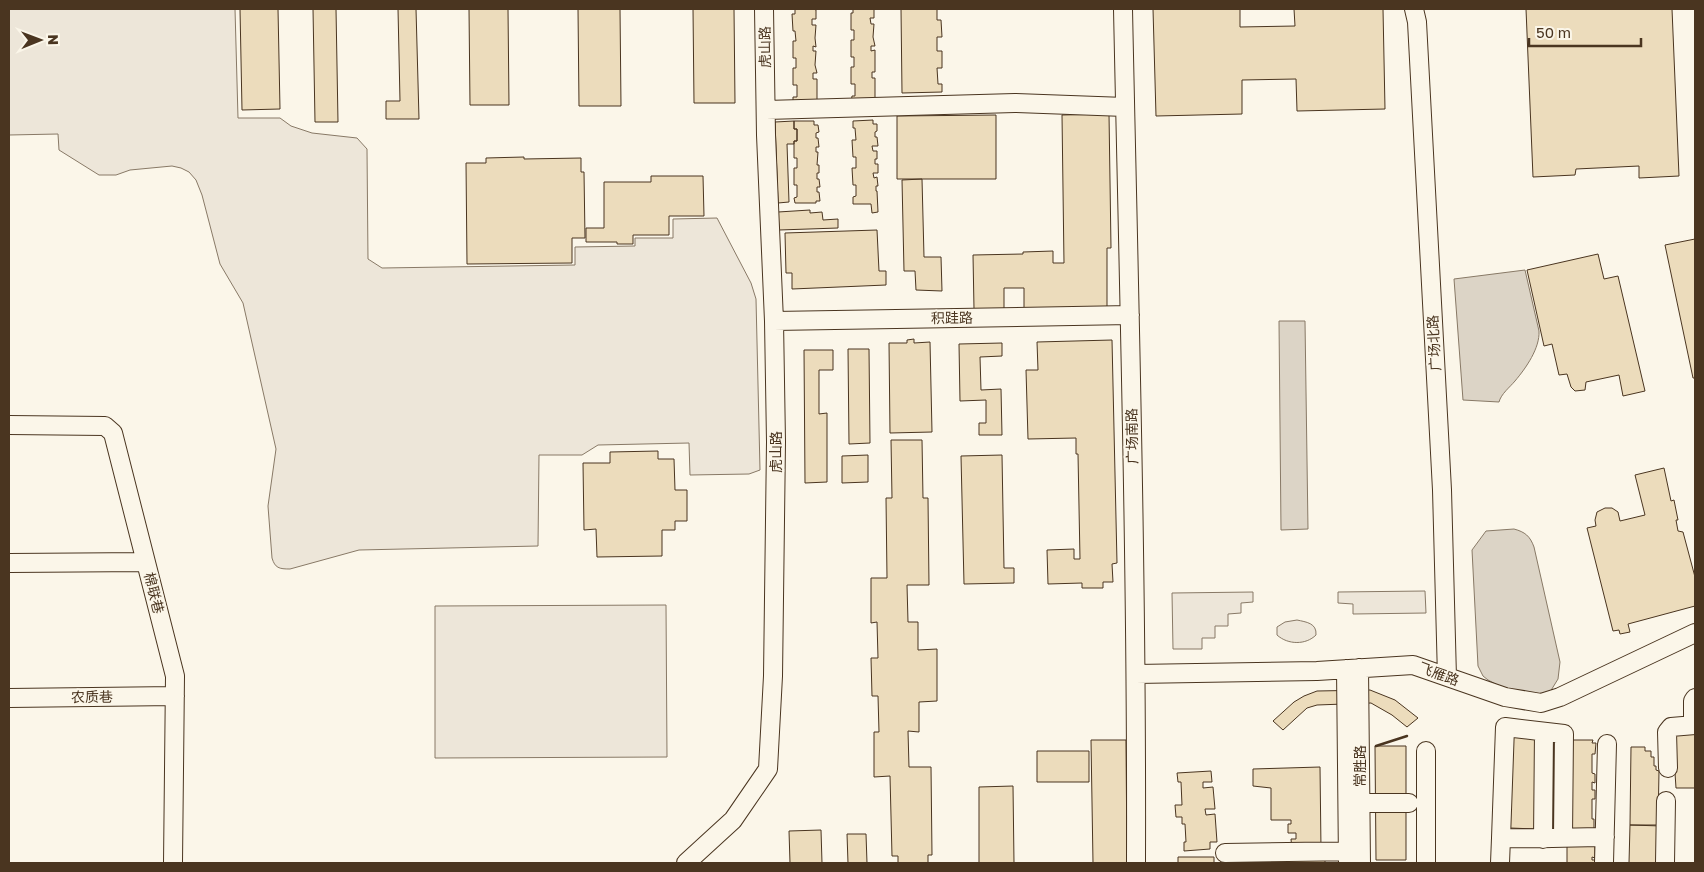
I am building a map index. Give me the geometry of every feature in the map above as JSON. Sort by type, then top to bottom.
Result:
[{"type":"street","name":"虎山路","points":[[686,863],[734,820],[768,769],[772,676],[776,452],[774,321],[764,9]]},
{"type":"street","name":"广场南路","points":[[1122,9],[1130,315],[1136,674],[1136,863]]},
{"type":"street","name":"广场北路","points":[[1414,9],[1418,42],[1442,490],[1447,677]]},
{"type":"street","points":[[766,110],[1015,103],[1125,107]]},
{"type":"street","name":"积跬路","points":[[774,321],[1130,315]]},
{"type":"street","name":"棉联巷","points":[[9,425],[105,426],[113,433],[175,676],[173,863]]},
{"type":"street","points":[[9,563],[146,562]]},
{"type":"street","name":"飞雁路","points":[[1136,674],[1353,669],[1413,664],[1505,698],[1541,703],[1695,633]]},
{"type":"street","name":"常胜路","points":[[1353,669],[1354,857]]},
{"type":"street","name":"农质巷","points":[[9,698],[175,696]]},
{"type":"street","points":[[1668,768],[1667,732],[1671,727],[1691,725],[1693,701],[1695,698]]},
{"type":"street","points":[[1500,863],[1505,727],[1564,734],[1563,837]]},
{"type":"street","points":[[1543,839],[1544,732]]},
{"type":"street","points":[[1604,863],[1607,744]]},
{"type":"street","points":[[1426,751],[1426,863]]},
{"type":"street","points":[[1665,863],[1666,801]]},
{"type":"street","points":[[1354,803],[1410,803]]},
{"type":"street","points":[[1501,838],[1605,837]]},
{"type":"street","points":[[1225,853],[1354,857]]},
{"type":"shaded area","points":[[9,9],[235,9],[238,118],[280,118],[291,126],[312,133],[357,138],[367,149],[368,259],[382,268],[575,265],[575,247],[635,246],[635,238],[673,238],[673,219],[717,218],[751,283],[756,299],[760,470],[749,474],[690,475],[689,443],[598,445],[582,455],[539,455],[538,546],[359,550],[290,569],[278,567],[272,558],[268,506],[276,449],[243,303],[220,264],[202,195],[196,180],[189,172],[172,166],[130,170],[116,175],[99,175],[59,150],[58,134],[9,135]]},
{"type":"shaded area","points":[[1525,270],[1539,331],[1535,351],[1524,370],[1504,393],[1499,402],[1463,400],[1454,279]]},
{"type":"shaded area","points":[[1279,321],[1305,321],[1308,529],[1281,530]]},
{"type":"shaded area","points":[[1514,529],[1527,535],[1534,547],[1560,662],[1558,679],[1550,692],[1538,696],[1509,691],[1483,676],[1478,666],[1472,550],[1486,531]]},
{"type":"shaded area","points":[[1425,591],[1426,613],[1353,614],[1353,604],[1338,603],[1338,592]]},
{"type":"shaded area","points":[[1253,592],[1253,602],[1241,603],[1241,613],[1228,614],[1228,626],[1215,626],[1215,638],[1202,638],[1202,649],[1173,649],[1172,593]]},
{"type":"shaded area","points":[[666,605],[667,757],[435,758],[435,606]]},
{"type":"shaded area","points":[[1297,620],[1307,622],[1313,626],[1316,635],[1307,641],[1292,642],[1286,641],[1277,635],[1277,627],[1285,622]]},
{"type":"building","points":[[240,9],[278,9],[280,109],[242,110]]},
{"type":"building","points":[[313,9],[336,9],[338,122],[315,122]]},
{"type":"building","points":[[398,9],[416,9],[419,119],[386,119],[386,101],[400,101]]},
{"type":"building","points":[[469,9],[508,9],[509,105],[470,105]]},
{"type":"building","points":[[578,9],[620,9],[621,106],[579,106]]},
{"type":"building","points":[[693,9],[734,9],[735,103],[694,103]]},
{"type":"building","points":[[795,9],[816,10],[816,19],[812,19],[812,25],[816,25],[816,47],[813,46],[813,51],[816,51],[815,65],[817,73],[813,73],[813,79],[817,79],[817,101],[793,104],[793,97],[797,97],[797,85],[793,85],[793,68],[796,68],[796,58],[793,58],[793,41],[796,41],[795,31],[793,31],[792,14],[795,14]]},
{"type":"building","points":[[853,9],[874,9],[874,18],[870,18],[871,24],[874,24],[873,37],[875,46],[871,46],[871,51],[875,50],[875,72],[872,72],[872,78],[875,78],[875,100],[851,103],[852,96],[855,96],[855,84],[851,84],[851,67],[854,67],[854,57],[851,57],[851,40],[854,40],[854,30],[851,30],[851,13],[853,13]]},
{"type":"building","points":[[901,9],[937,9],[937,20],[941,20],[942,37],[937,37],[937,51],[942,51],[942,68],[937,68],[938,84],[942,84],[942,92],[902,93]]},
{"type":"building","points":[[1153,9],[1240,9],[1240,27],[1295,26],[1294,9],[1383,9],[1385,109],[1297,111],[1296,79],[1242,80],[1242,114],[1156,116]]},
{"type":"building","points":[[1526,9],[1672,9],[1679,176],[1639,178],[1639,166],[1576,169],[1575,175],[1533,177]]},
{"type":"building","points":[[1109,114],[1111,248],[1107,248],[1107,308],[1024,309],[1024,288],[1004,288],[1004,309],[974,309],[973,255],[1053,251],[1053,263],[1064,263],[1062,115]]},
{"type":"building","points":[[996,115],[996,179],[897,179],[897,116]]},
{"type":"building","points":[[873,120],[873,124],[877,124],[875,137],[877,137],[878,146],[872,146],[873,151],[877,151],[875,164],[878,164],[878,173],[873,173],[874,178],[877,177],[878,212],[872,213],[871,204],[853,204],[853,197],[856,196],[856,185],[853,185],[852,168],[856,168],[856,157],[853,157],[852,140],[856,140],[853,121]]},
{"type":"building","points":[[794,121],[814,121],[814,125],[818,125],[819,132],[816,133],[816,138],[818,138],[819,147],[816,147],[816,152],[818,152],[817,165],[819,165],[817,179],[819,179],[820,187],[817,187],[817,192],[819,192],[820,201],[816,201],[816,203],[795,203],[794,198],[797,197],[797,185],[794,185],[794,168],[797,168],[797,158],[794,158],[794,141],[797,141],[797,129],[794,129]]},
{"type":"building","points":[[794,121],[794,129],[797,129],[797,141],[794,141],[794,144],[787,144],[789,202],[778,203],[775,122]]},
{"type":"building","points":[[524,157],[524,159],[581,158],[581,172],[584,172],[585,238],[572,238],[572,263],[467,264],[466,163],[486,163],[486,158]]},
{"type":"building","points":[[651,176],[703,176],[704,216],[669,216],[669,235],[633,235],[633,244],[586,242],[586,228],[604,228],[604,182],[651,182]]},
{"type":"building","points":[[922,179],[924,257],[941,257],[942,291],[916,290],[915,271],[904,271],[902,180]]},
{"type":"building","points":[[810,210],[810,213],[822,212],[823,220],[838,219],[838,228],[779,230],[778,212]]},
{"type":"building","points":[[877,230],[879,271],[886,271],[886,285],[792,289],[792,273],[786,273],[785,233]]},
{"type":"building","points":[[1695,239],[1695,378],[1693,378],[1665,245]]},
{"type":"building","points":[[1598,254],[1604,279],[1618,276],[1645,391],[1623,396],[1619,375],[1586,382],[1585,390],[1575,391],[1571,387],[1567,374],[1559,375],[1552,344],[1544,346],[1527,270]]},
{"type":"building","points":[[914,339],[914,343],[930,342],[932,432],[890,433],[889,343],[907,343],[907,340]]},
{"type":"building","points":[[1112,340],[1117,563],[1112,564],[1113,582],[1103,582],[1103,588],[1082,588],[1082,583],[1048,584],[1047,550],[1074,549],[1074,559],[1080,559],[1078,454],[1076,454],[1076,438],[1028,439],[1026,370],[1038,370],[1037,342]]},
{"type":"building","points":[[1002,343],[1002,356],[980,357],[981,390],[1001,389],[1002,435],[979,435],[979,423],[986,423],[986,400],[960,401],[959,344]]},
{"type":"building","points":[[848,349],[869,349],[870,443],[849,444]]},
{"type":"building","points":[[804,350],[833,350],[833,370],[819,370],[819,414],[827,413],[827,482],[805,483]]},
{"type":"building","points":[[891,440],[922,440],[923,498],[928,498],[929,585],[907,585],[908,622],[918,622],[918,650],[937,649],[937,701],[919,702],[919,732],[908,731],[909,767],[931,767],[932,855],[928,855],[928,863],[898,863],[898,856],[892,856],[890,776],[874,777],[874,732],[879,732],[878,696],[872,696],[871,658],[878,658],[877,622],[871,623],[871,578],[887,578],[886,498],[892,498]]},
{"type":"building","points":[[658,451],[658,459],[674,459],[675,490],[687,490],[687,521],[675,521],[675,530],[662,530],[662,556],[597,557],[596,529],[584,530],[583,463],[610,463],[610,452]]},
{"type":"building","points":[[868,455],[868,482],[842,483],[842,456]]},
{"type":"building","points":[[1002,455],[1004,568],[1014,568],[1014,583],[964,584],[961,456]]},
{"type":"building","points":[[1664,468],[1671,501],[1674,500],[1678,531],[1683,532],[1695,577],[1695,606],[1628,624],[1630,632],[1620,634],[1619,630],[1613,631],[1587,528],[1596,526],[1597,512],[1605,508],[1612,508],[1618,512],[1620,521],[1645,515],[1635,475]]},
{"type":"building","points":[[1370,690],[1395,700],[1418,718],[1407,727],[1392,715],[1371,703],[1317,705],[1307,708],[1283,730],[1273,721],[1294,702],[1317,691]]},
{"type":"building","points":[[1695,730],[1695,788],[1676,788],[1675,773],[1673,773],[1672,731]]},
{"type":"building","points":[[1512,736],[1536,737],[1535,829],[1510,828]]},
{"type":"building","points":[[1091,740],[1126,740],[1127,863],[1093,863]]},
{"type":"building","points":[[1568,740],[1593,740],[1592,743],[1596,743],[1595,754],[1592,754],[1592,773],[1595,774],[1595,783],[1592,782],[1592,790],[1595,790],[1595,799],[1592,799],[1594,829],[1567,832]]},
{"type":"building","points":[[1375,746],[1406,746],[1406,860],[1376,860]]},
{"type":"building","points":[[1631,747],[1645,747],[1645,751],[1651,751],[1651,757],[1654,757],[1654,766],[1659,771],[1658,825],[1630,825]]},
{"type":"building","points":[[1037,751],[1089,751],[1089,782],[1037,782]]},
{"type":"building","points":[[1320,767],[1321,849],[1292,850],[1291,839],[1296,839],[1296,833],[1288,833],[1288,824],[1291,824],[1291,820],[1271,820],[1271,788],[1253,786],[1253,769]]},
{"type":"building","points":[[1211,771],[1212,782],[1203,782],[1203,788],[1213,787],[1215,809],[1205,809],[1206,815],[1215,814],[1217,842],[1210,842],[1210,849],[1184,851],[1184,842],[1186,842],[1185,824],[1182,824],[1182,817],[1176,817],[1175,805],[1182,805],[1181,782],[1178,782],[1177,773]]},
{"type":"building","points":[[1013,786],[1014,863],[979,863],[979,787]]},
{"type":"building","points":[[1630,825],[1662,826],[1661,863],[1629,863]]},
{"type":"building","points":[[821,830],[822,863],[790,863],[789,831]]},
{"type":"building","points":[[847,834],[866,834],[867,863],[848,863]]},
{"type":"building","points":[[1567,842],[1595,845],[1595,858],[1592,857],[1592,860],[1595,860],[1595,863],[1567,863]]},
{"type":"building","points":[[1269,855],[1325,855],[1325,863],[1269,863]]},
{"type":"building","points":[[1178,857],[1214,857],[1214,863],[1178,863]]},
{"type":"wall","points":[[1376,746],[1407,736]]}]
